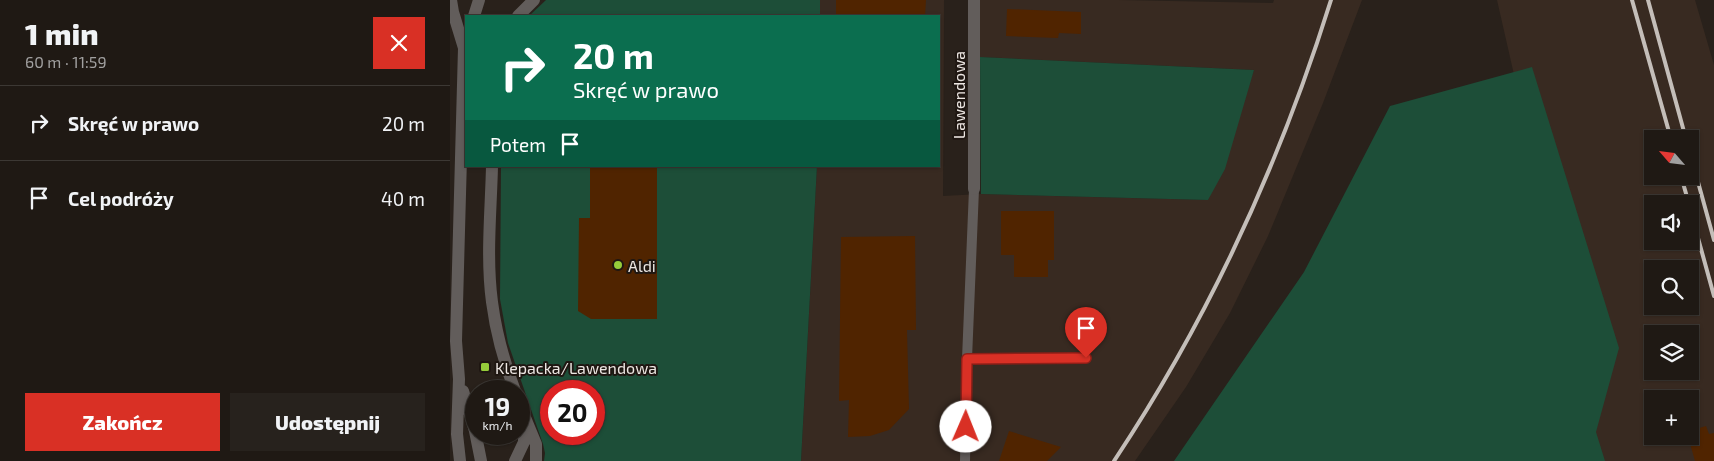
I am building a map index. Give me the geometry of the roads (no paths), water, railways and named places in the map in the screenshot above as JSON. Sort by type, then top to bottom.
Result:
[{"type":"street","points":[[451,0],[453,12],[465,44],[456,341],[459,379],[457,434],[460,461]]},
{"type":"street","points":[[474,15],[479,0]]},
{"type":"street","points":[[519,15],[534,0]]},
{"type":"street","name":"Lawendowa","points":[[974,0],[974,189]]},
{"type":"street","points":[[492,167],[489,259],[491,300],[499,342],[511,380]]},
{"type":"street","points":[[459,379],[475,431],[481,461]]},
{"type":"street","points":[[530,431],[536,444],[536,461]]},
{"type":"street","points":[[515,461],[523,445]]},
{"type":"lane","points":[[965,461],[974,189]]},
{"type":"lane","points":[[967,359],[1086,358]]},
{"type":"railway","points":[[1114,461],[1149,407],[1181,352],[1239,238],[1289,121],[1331,0]]},
{"type":"railway","points":[[1632,0],[1668,130]]},
{"type":"railway","points":[[1648,0],[1684,130]]},
{"type":"railway","points":[[1684,185],[1686,195]]},
{"type":"railway","points":[[1699,185],[1714,240]]},
{"type":"railway","points":[[1699,242],[1714,296]]},
{"type":"place","name":"Aldi","points":[[618,265]]},
{"type":"place","name":"Klepacka/Lawendowa","points":[[485,367]]}]
